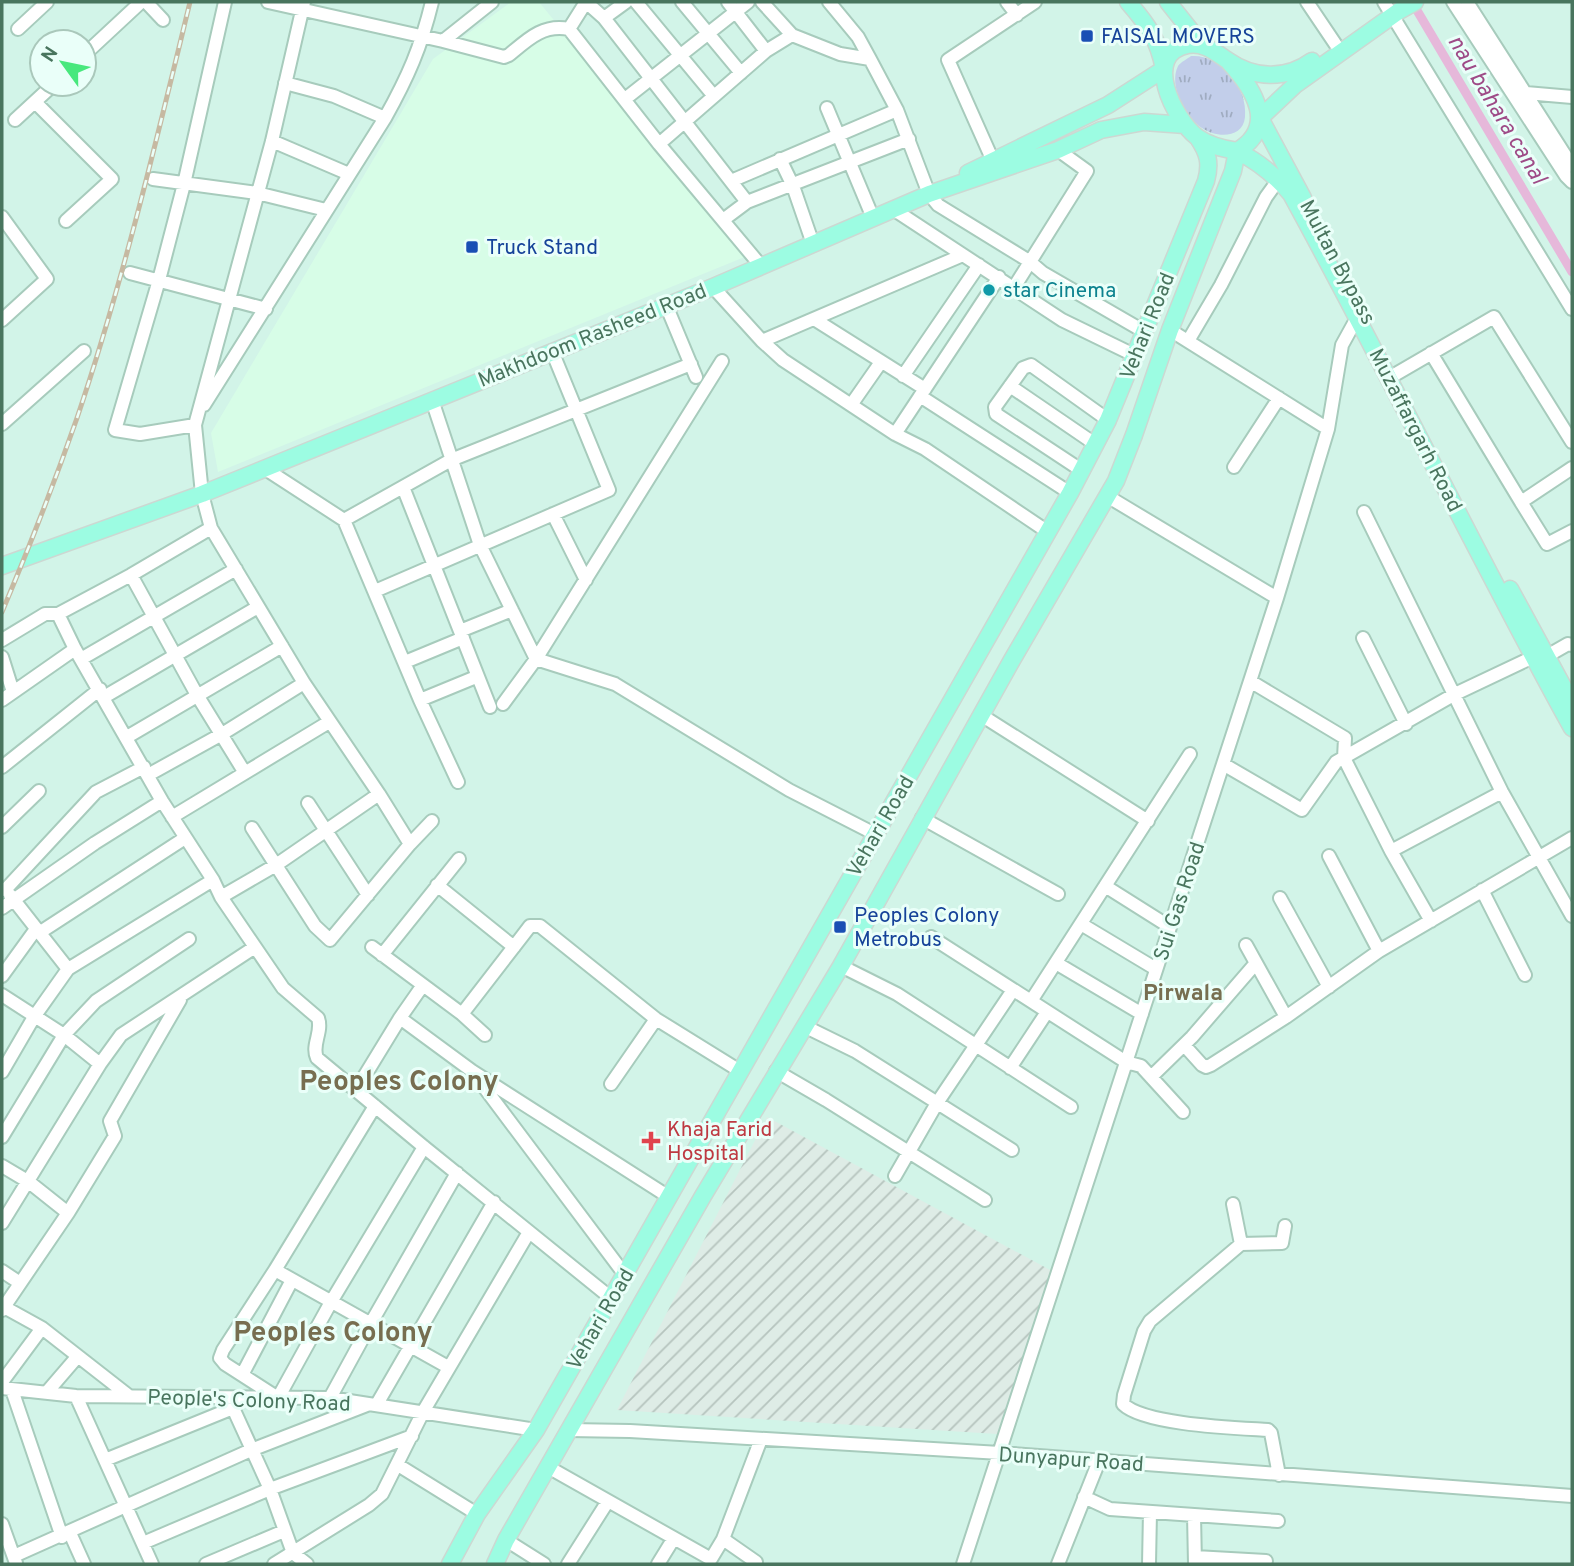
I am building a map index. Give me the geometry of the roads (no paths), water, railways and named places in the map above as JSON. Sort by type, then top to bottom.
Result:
[{"type":"main road","points":[[1128,2],[1160,46],[1167,94],[1174,110],[1198,138],[1212,145],[1237,151],[1249,144],[1258,133],[1260,118],[1250,89],[1229,62]]},
{"type":"main road","points":[[1168,2],[1203,46],[1229,62],[1258,74],[1288,74],[1302,69],[1393,7],[1415,2]]},
{"type":"main road","points":[[1260,118],[1295,85],[1393,7]]},
{"type":"main road","points":[[929,194],[1108,105],[1164,69],[1178,49],[1189,45],[1203,46]]},
{"type":"main road","name":"Multan Bypass","points":[[1260,118],[1366,312],[1393,376],[1501,573],[1540,656],[1572,703]]},
{"type":"main road","name":"Makhdoom Rasheed Road","points":[[2,566],[202,494],[713,286],[929,194],[1058,150],[1101,130],[1122,124],[1143,122],[1185,125]]},
{"type":"main road","name":"Vehari Road","points":[[450,1564],[477,1514],[536,1430],[1096,444],[1136,356],[1206,181],[1210,166],[1207,152],[1198,138]]},
{"type":"main road","name":"Muzaffargarh Road","points":[[1237,151],[1259,162],[1279,179],[1291,194],[1393,376]]},
{"type":"main road","name":"Vehari Road","points":[[495,1564],[506,1540],[776,1071],[841,966],[922,818],[1116,481],[1170,330],[1233,171],[1237,151]]},
{"type":"main road","points":[[1540,656],[1572,728]]},
{"type":"street","points":[[18,29],[47,2]]},
{"type":"street","points":[[98,42],[143,2],[163,20]]},
{"type":"street","points":[[225,2],[184,184],[115,430],[140,434],[196,421],[385,118],[408,76],[423,38],[432,2]]},
{"type":"street","points":[[268,2],[303,6],[504,57],[542,30],[559,27],[569,29],[659,144],[761,266]]},
{"type":"street","points":[[443,41],[492,2]]},
{"type":"street","points":[[569,29],[586,2],[604,18],[747,202]]},
{"type":"street","points":[[604,18],[626,2]]},
{"type":"street","points":[[636,2],[682,54],[713,95]]},
{"type":"street","points":[[681,2],[741,73]]},
{"type":"street","points":[[625,99],[708,33],[732,7],[748,2]]},
{"type":"street","points":[[762,2],[792,35],[840,54],[870,59]]},
{"type":"street","points":[[829,2],[858,37],[870,59],[897,110],[929,194],[938,205],[1029,261],[1043,273],[1145,332]]},
{"type":"street","points":[[1007,2],[1017,15]]},
{"type":"street","points":[[993,161],[948,60],[1035,2]]},
{"type":"street","points":[[1307,2],[1336,45]]},
{"type":"street","points":[[1452,2],[1481,34],[1566,176],[1572,181]]},
{"type":"street","points":[[1467,2],[1481,34]]},
{"type":"street","points":[[303,6],[272,141],[196,421],[202,494],[211,528],[304,683],[410,844]]},
{"type":"street","points":[[732,7],[766,51]]},
{"type":"street","points":[[1393,7],[1572,309]]},
{"type":"street","points":[[659,144],[766,51],[792,35]]},
{"type":"street","points":[[1494,54],[1526,93],[1572,166]]},
{"type":"street","points":[[285,83],[334,96],[385,118]]},
{"type":"street","points":[[1526,93],[1572,97]]},
{"type":"street","points":[[15,120],[39,98]]},
{"type":"street","points":[[35,102],[112,178],[66,221]]},
{"type":"street","points":[[827,108],[873,218]]},
{"type":"street","points":[[731,181],[897,110]]},
{"type":"street","points":[[723,220],[747,202],[909,139]]},
{"type":"street","points":[[272,141],[349,174]]},
{"type":"street","points":[[1013,289],[1087,171],[1058,150]]},
{"type":"street","points":[[780,159],[793,186],[813,243]]},
{"type":"street","points":[[153,179],[257,193],[326,210]]},
{"type":"street","points":[[1188,341],[1221,285],[1266,197],[1279,179]]},
{"type":"street","points":[[893,209],[1062,320],[1136,356]]},
{"type":"street","points":[[2,217],[47,279],[2,320]]},
{"type":"street","points":[[762,341],[964,256]]},
{"type":"street","points":[[904,376],[979,265]]},
{"type":"street","points":[[130,273],[265,309]]},
{"type":"street","points":[[895,434],[999,277]]},
{"type":"street","points":[[713,286],[762,341],[783,360],[895,434],[925,449],[1048,532]]},
{"type":"street","points":[[666,305],[696,377]]},
{"type":"street","name":"Sui Gas Road","points":[[963,1564],[1277,598],[1328,429],[1342,345],[1358,316]]},
{"type":"street","points":[[1393,376],[1494,317],[1572,442]]},
{"type":"street","points":[[814,319],[904,376],[922,393],[1070,493]]},
{"type":"street","points":[[1170,330],[1328,429]]},
{"type":"street","points":[[2,424],[84,351]]},
{"type":"street","points":[[374,590],[609,489],[552,351]]},
{"type":"street","points":[[1431,354],[1548,544],[1572,531]]},
{"type":"street","points":[[403,487],[476,677],[497,706],[536,659],[722,361]]},
{"type":"street","points":[[851,405],[881,362]]},
{"type":"street","points":[[344,520],[451,460],[691,364]]},
{"type":"street","points":[[1081,470],[996,414],[995,407],[1023,368],[1031,365],[1108,420]]},
{"type":"street","points":[[1010,386],[1096,444]]},
{"type":"street","points":[[1234,467],[1279,398]]},
{"type":"street","points":[[432,400],[480,545],[536,659],[615,684],[789,790],[875,834]]},
{"type":"street","points":[[264,468],[344,520],[457,782]]},
{"type":"street","points":[[1521,502],[1572,468]]},
{"type":"street","points":[[1107,496],[1277,598]]},
{"type":"street","points":[[1364,512],[1502,792],[1572,916]]},
{"type":"street","points":[[553,514],[586,580]]},
{"type":"street","points":[[2,640],[44,614],[58,614],[131,575],[211,528]]},
{"type":"street","points":[[2,700],[78,654],[153,617],[236,569]]},
{"type":"street","points":[[131,575],[197,695],[245,773]]},
{"type":"street","points":[[2,767],[102,693],[176,656],[258,607]]},
{"type":"street","points":[[405,662],[512,610]]},
{"type":"street","points":[[58,614],[162,802],[213,880],[221,897],[283,988],[318,1018],[320,1028],[315,1048],[317,1058],[611,1298]]},
{"type":"street","points":[[1363,638],[1406,724]]},
{"type":"street","points":[[1223,764],[1302,810],[1336,762],[1455,694],[1568,644],[1572,645]]},
{"type":"street","points":[[127,737],[282,646]]},
{"type":"street","points":[[2,657],[13,692]]},
{"type":"street","points":[[420,700],[476,677]]},
{"type":"street","points":[[1250,681],[1345,738],[1344,758],[1391,851],[1431,921]]},
{"type":"street","points":[[2,908],[7,891],[96,792],[222,734],[304,683]]},
{"type":"street","points":[[981,715],[1148,821]]},
{"type":"street","points":[[172,817],[329,722]]},
{"type":"street","points":[[1031,1001],[1190,754]]},
{"type":"street","points":[[2,827],[39,791]]},
{"type":"street","points":[[1391,851],[1502,792]]},
{"type":"street","points":[[221,897],[379,794]]},
{"type":"street","points":[[7,891],[95,843],[162,802]]},
{"type":"street","points":[[308,803],[368,895]]},
{"type":"street","points":[[922,818],[1058,894]]},
{"type":"street","points":[[252,828],[315,926],[330,940],[432,821]]},
{"type":"street","points":[[2,976],[37,931],[185,838]]},
{"type":"street","points":[[1184,1045],[1206,1067],[1286,1017],[1379,951],[1537,856],[1572,838]]},
{"type":"street","points":[[1329,856],[1379,951]]},
{"type":"street","points":[[459,859],[377,951],[462,1014],[485,1035]]},
{"type":"street","points":[[2,1072],[34,1017],[68,969],[213,880]]},
{"type":"street","points":[[437,885],[514,947]]},
{"type":"street","points":[[1105,886],[1170,927]]},
{"type":"street","points":[[1482,890],[1525,975]]},
{"type":"street","points":[[7,891],[68,969]]},
{"type":"street","points":[[1280,898],[1329,986]]},
{"type":"street","points":[[1081,924],[1156,970]]},
{"type":"street","points":[[462,1014],[530,926],[540,926],[656,1019],[740,1071]]},
{"type":"street","points":[[932,937],[1126,1062],[1141,1066],[1183,1112]]},
{"type":"street","points":[[2,1137],[64,1035],[96,1001],[189,939]]},
{"type":"street","points":[[1247,945],[1286,1017]]},
{"type":"street","points":[[2,1220],[29,1182],[100,1064],[121,1035],[255,947]]},
{"type":"street","points":[[1056,962],[1142,1014]]},
{"type":"street","points":[[1151,1077],[1184,1045],[1256,963]]},
{"type":"street","points":[[841,966],[897,994],[1071,1107]]},
{"type":"street","points":[[356,1090],[423,985]]},
{"type":"street","points":[[895,1176],[937,1103],[1013,990]]},
{"type":"street","points":[[2,995],[64,1035],[100,1064]]},
{"type":"street","points":[[129,1396],[42,1328],[3,1309],[68,1213],[115,1136],[110,1121],[181,997]]},
{"type":"street","points":[[1010,1068],[1048,1012]]},
{"type":"street","points":[[400,1018],[472,1071],[669,1197]]},
{"type":"street","points":[[611,1084],[656,1019]]},
{"type":"street","points":[[804,1026],[855,1051],[1012,1150]]},
{"type":"street","points":[[472,1071],[625,1275]]},
{"type":"street","points":[[776,1071],[985,1200]]},
{"type":"street","points":[[375,1106],[275,1270],[222,1350],[220,1358],[278,1398],[331,1302],[424,1147]]},
{"type":"street","points":[[2,1166],[29,1182],[68,1213]]},
{"type":"street","points":[[330,1398],[457,1173]]},
{"type":"street","points":[[2,1524],[15,1560],[125,1506],[251,1450],[373,1404],[494,1202]]},
{"type":"street","points":[[1233,1204],[1241,1244]]},
{"type":"street","points":[[1279,1475],[1272,1436],[1268,1430],[1163,1420],[1128,1409],[1123,1404],[1144,1331],[1150,1321],[1241,1244],[1280,1244],[1285,1226]]},
{"type":"street","points":[[274,1564],[382,1494],[423,1412],[528,1232]]},
{"type":"street","points":[[275,1270],[449,1367]]},
{"type":"street","points":[[2,1271],[20,1283]]},
{"type":"street","points":[[242,1375],[292,1280]]},
{"type":"street","points":[[42,1328],[5,1387],[66,1535],[85,1564]]},
{"type":"street","points":[[47,1392],[78,1356]]},
{"type":"street","name":"People's Colony Road","points":[[5,1387],[76,1396],[129,1396],[232,1403],[278,1398],[330,1398],[536,1430]]},
{"type":"street","points":[[76,1396],[152,1564]]},
{"type":"street","points":[[105,1460],[232,1403],[270,1489],[293,1553],[307,1564]]},
{"type":"street","name":"Dunyapur Road","points":[[569,1430],[630,1431],[1000,1453],[1572,1496]]},
{"type":"street","points":[[143,1543],[270,1489],[412,1436]]},
{"type":"street","points":[[548,1467],[711,1559],[723,1539],[761,1439]]},
{"type":"street","points":[[1058,1564],[1098,1461]]},
{"type":"street","points":[[398,1465],[477,1514]]},
{"type":"street","points":[[1084,1497],[1110,1509],[1278,1521]]},
{"type":"street","points":[[568,1564],[608,1501]]},
{"type":"street","points":[[1149,1564],[1150,1512]]},
{"type":"street","points":[[1194,1515],[1195,1560],[1266,1561]]},
{"type":"street","points":[[206,1564],[284,1531]]},
{"type":"street","points":[[658,1564],[674,1538]]},
{"type":"street","points":[[723,1539],[756,1562]]},
{"type":"street","points":[[506,1540],[544,1564]]},
{"type":"waterway","name":"nau bahara canal","points":[[1412,2],[1572,272]]},
{"type":"railway","points":[[2,612],[32,540],[94,367],[138,212],[190,2]]},
{"type":"place","name":"FAISAL MOVERS","points":[[1087,36]]},
{"type":"place","name":"Truck Stand","points":[[472,247]]},
{"type":"place","name":"star Cinema","points":[[989,290]]},
{"type":"place","name":"Peoples Colony Metrobus","points":[[840,927]]},
{"type":"place","name":"Khaja Farid Hospital","points":[[651,1141]]},
{"type":"district","name":"Pirwala","points":[[1183,992]]},
{"type":"district","name":"Peoples Colony","points":[[399,1080]]},
{"type":"district","name":"Peoples Colony","points":[[333,1331]]}]
